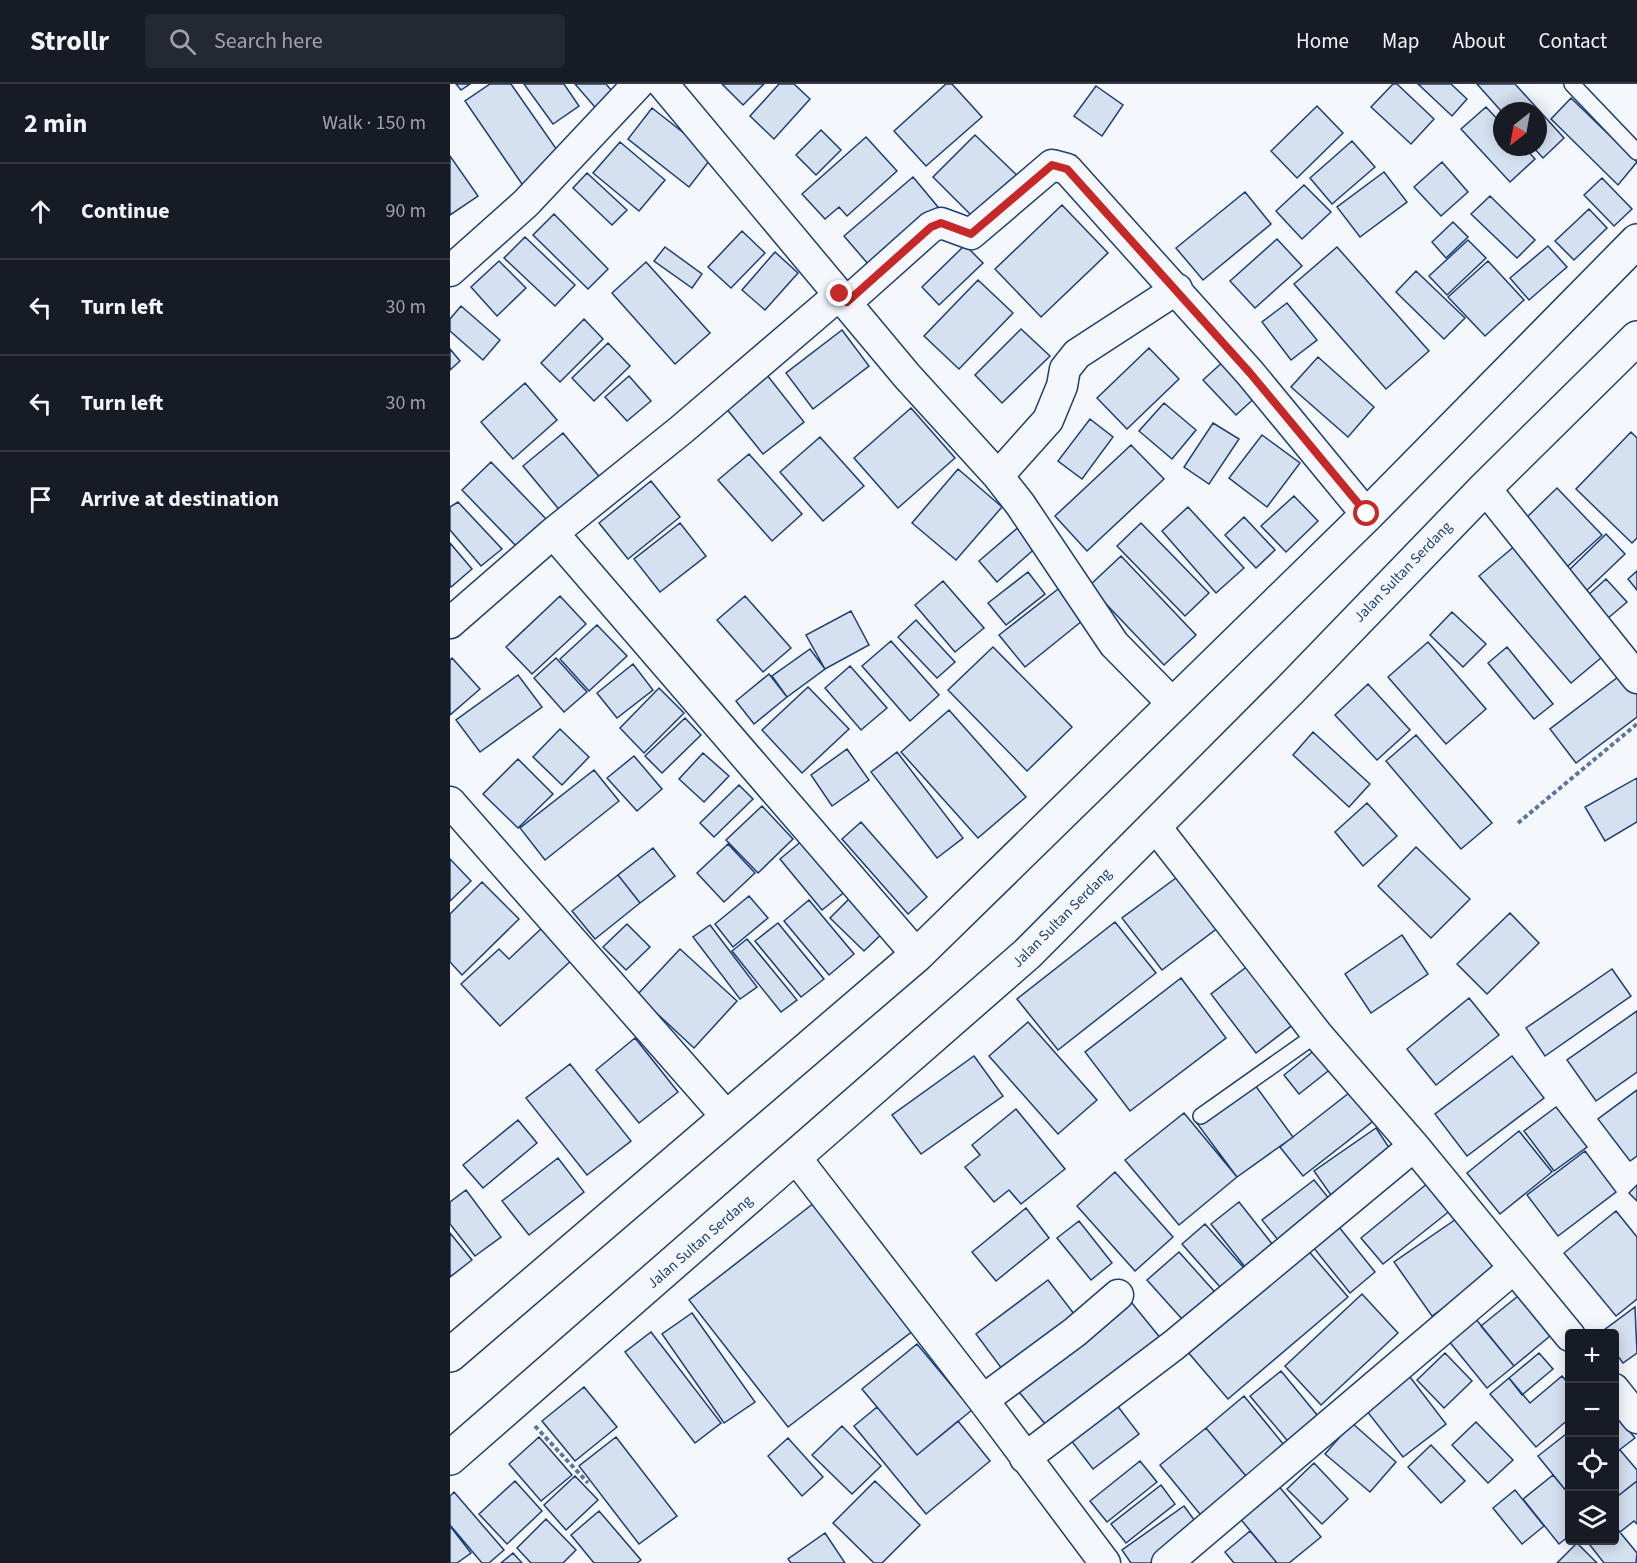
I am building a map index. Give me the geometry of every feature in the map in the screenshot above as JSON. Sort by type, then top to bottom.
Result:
[{"type":"highway","points":[[452,1347],[728,1117],[916,956],[1367,514],[1637,241]]},
{"type":"highway","name":"Jalan Sultan Serdang","points":[[450,1458],[1027,954],[1485,488],[1637,338]]},
{"type":"street","points":[[450,272],[526,203],[638,84]]},
{"type":"street","points":[[663,84],[907,376],[998,476],[1114,644],[1174,705]]},
{"type":"street","points":[[450,623],[553,533],[931,227],[941,223],[971,234],[1052,165],[1067,169],[1177,289],[1367,514]]},
{"type":"street","points":[[998,476],[1048,420],[1062,386],[1065,369],[1077,354],[1177,289]]},
{"type":"street","points":[[1485,488],[1637,678]]},
{"type":"street","points":[[553,533],[916,956]]},
{"type":"street","points":[[450,802],[728,1117]]},
{"type":"street","points":[[1155,826],[1317,1034],[1414,1146],[1565,1331]]},
{"type":"street","points":[[1025,1458],[1174,1345],[1414,1146]]},
{"type":"street","points":[[796,1158],[983,1400],[1105,1563]]},
{"type":"street","points":[[1167,1563],[1514,1269]]},
{"type":"street","points":[[983,1400],[1075,1332],[1119,1295]]},
{"type":"street","points":[[1622,1385],[1637,1418]]},
{"type":"lane","points":[[1572,84],[1637,152]]},
{"type":"lane","points":[[1201,1116],[1317,1034]]},
{"type":"path","points":[[1518,823],[1637,724]]},
{"type":"path","points":[[514,1403],[588,1483]]},
{"type":"building","points":[[456,84],[470,84],[461,90]]},
{"type":"building","points":[[490,84],[511,84],[564,160],[524,187],[465,101]]},
{"type":"building","points":[[524,84],[564,84],[579,106],[553,124]]},
{"type":"building","points":[[575,84],[606,84],[617,97],[600,113]]},
{"type":"building","points":[[722,84],[764,84],[743,105]]},
{"type":"building","points":[[779,84],[794,84],[810,99],[774,139],[750,116]]},
{"type":"building","points":[[946,84],[952,84],[982,117],[926,166],[894,131]]},
{"type":"building","points":[[1393,84],[1397,84],[1434,119],[1411,144],[1371,107]]},
{"type":"building","points":[[1418,84],[1451,84],[1467,99],[1452,116]]},
{"type":"building","points":[[1477,84],[1515,84],[1531,102],[1493,102]]},
{"type":"building","points":[[1096,86],[1123,105],[1102,136],[1074,116]]},
{"type":"building","points":[[1571,98],[1637,162],[1618,185],[1551,119]]},
{"type":"building","points":[[1317,106],[1343,133],[1297,178],[1271,151]]},
{"type":"building","points":[[1486,107],[1493,114],[1493,156],[1532,156],[1535,159],[1510,182],[1461,129]]},
{"type":"building","points":[[652,108],[713,156],[689,187],[628,139]]},
{"type":"building","points":[[1547,119],[1564,138],[1547,154]]},
{"type":"building","points":[[821,130],[841,150],[816,175],[796,155]]},
{"type":"building","points":[[975,135],[1022,180],[979,223],[933,177]]},
{"type":"building","points":[[866,137],[897,171],[847,216],[839,207],[825,219],[802,194]]},
{"type":"building","points":[[1352,141],[1375,167],[1332,204],[1310,178]]},
{"type":"building","points":[[620,142],[665,180],[639,211],[593,173]]},
{"type":"building","points":[[450,156],[478,196],[450,215]]},
{"type":"building","points":[[1442,162],[1468,192],[1441,216],[1414,187]]},
{"type":"building","points":[[1384,172],[1407,202],[1360,237],[1337,207]]},
{"type":"building","points":[[587,173],[627,210],[612,225],[573,188]]},
{"type":"building","points":[[913,177],[938,207],[869,265],[844,236]]},
{"type":"building","points":[[1602,178],[1632,209],[1614,226],[1584,195]]},
{"type":"building","points":[[1304,185],[1331,212],[1302,239],[1276,211]]},
{"type":"building","points":[[1245,192],[1271,224],[1203,280],[1176,248]]},
{"type":"building","points":[[1490,196],[1535,240],[1517,258],[1471,214]]},
{"type":"building","points":[[1062,205],[1108,253],[1041,317],[995,269]]},
{"type":"building","points":[[1589,209],[1607,228],[1574,260],[1555,241]]},
{"type":"building","points":[[554,214],[608,269],[588,289],[533,235]]},
{"type":"building","points":[[1453,222],[1468,237],[1446,258],[1432,242]]},
{"type":"building","points":[[742,231],[765,253],[731,288],[708,267]]},
{"type":"building","points":[[525,237],[575,285],[555,306],[504,258]]},
{"type":"building","points":[[1277,239],[1302,266],[1255,308],[1230,281]]},
{"type":"building","points":[[1468,240],[1486,258],[1447,295],[1429,276]]},
{"type":"building","points":[[965,245],[983,263],[939,305],[922,287]]},
{"type":"building","points":[[1548,246],[1567,267],[1529,300],[1510,278]]},
{"type":"building","points":[[665,247],[702,274],[692,288],[654,261]]},
{"type":"building","points":[[1337,247],[1429,351],[1386,389],[1294,284]]},
{"type":"building","points":[[775,252],[798,273],[765,310],[742,290]]},
{"type":"building","points":[[499,261],[526,288],[497,316],[471,287]]},
{"type":"building","points":[[1488,261],[1524,300],[1485,336],[1448,297]]},
{"type":"building","points":[[646,262],[710,333],[675,364],[612,293]]},
{"type":"building","points":[[1416,271],[1465,318],[1444,339],[1396,292]]},
{"type":"building","points":[[978,280],[1013,313],[959,369],[924,336]]},
{"type":"building","points":[[1287,303],[1317,340],[1291,360],[1262,322]]},
{"type":"building","points":[[461,306],[500,340],[483,360],[450,331],[450,319]]},
{"type":"building","points":[[584,319],[603,339],[560,382],[541,363]]},
{"type":"building","points":[[1021,329],[1050,356],[1002,403],[975,375]]},
{"type":"building","points":[[842,330],[869,366],[813,409],[786,373]]},
{"type":"building","points":[[608,343],[630,366],[594,401],[572,378]]},
{"type":"building","points":[[1149,348],[1179,379],[1127,429],[1097,398]]},
{"type":"building","points":[[450,349],[460,361],[450,370]]},
{"type":"building","points":[[1318,357],[1374,407],[1348,437],[1291,387]]},
{"type":"building","points":[[1226,359],[1258,395],[1236,415],[1203,380]]},
{"type":"building","points":[[767,375],[804,422],[763,454],[726,408]]},
{"type":"building","points":[[629,376],[651,401],[627,421],[605,397]]},
{"type":"building","points":[[525,383],[557,420],[513,459],[481,422]]},
{"type":"building","points":[[1164,403],[1196,430],[1172,459],[1139,431]]},
{"type":"building","points":[[911,408],[955,458],[898,508],[854,458]]},
{"type":"building","points":[[1090,419],[1113,437],[1082,479],[1058,461]]},
{"type":"building","points":[[1213,423],[1239,439],[1209,484],[1184,467]]},
{"type":"building","points":[[1631,432],[1637,438],[1637,538],[1632,543],[1576,489]]},
{"type":"building","points":[[563,433],[607,486],[567,519],[523,466]]},
{"type":"building","points":[[1262,435],[1300,463],[1267,507],[1229,478]]},
{"type":"building","points":[[820,437],[864,486],[823,521],[780,472]]},
{"type":"building","points":[[1131,445],[1164,479],[1087,551],[1055,516]]},
{"type":"building","points":[[749,454],[802,514],[772,541],[718,480]]},
{"type":"building","points":[[491,462],[548,521],[519,549],[462,490]]},
{"type":"building","points":[[958,469],[1002,507],[956,560],[912,523]]},
{"type":"building","points":[[651,481],[680,517],[628,559],[599,523]]},
{"type":"building","points":[[1557,488],[1602,535],[1567,567],[1523,521]]},
{"type":"building","points":[[1294,496],[1318,521],[1286,552],[1261,526]]},
{"type":"building","points":[[458,502],[502,549],[481,566],[450,530],[450,507]]},
{"type":"building","points":[[1188,507],[1244,568],[1216,593],[1162,531]]},
{"type":"building","points":[[1244,517],[1275,550],[1256,568],[1225,535]]},
{"type":"building","points":[[680,523],[706,556],[660,592],[634,559]]},
{"type":"building","points":[[1141,523],[1209,593],[1185,616],[1117,546]]},
{"type":"building","points":[[1021,525],[1039,545],[997,582],[979,561]]},
{"type":"building","points":[[1606,534],[1625,554],[1582,595],[1563,576]]},
{"type":"building","points":[[450,543],[472,569],[451,587],[450,585]]},
{"type":"building","points":[[1516,545],[1608,652],[1571,683],[1479,576]]},
{"type":"building","points":[[1121,556],[1196,635],[1164,665],[1089,586]]},
{"type":"building","points":[[1637,571],[1637,590],[1628,579]]},
{"type":"building","points":[[1028,572],[1045,594],[1006,625],[988,603]]},
{"type":"building","points":[[1606,579],[1627,602],[1607,619],[1587,596]]},
{"type":"building","points":[[943,581],[984,628],[955,652],[915,605]]},
{"type":"building","points":[[1062,586],[1087,617],[1025,667],[999,635]]},
{"type":"building","points":[[560,596],[586,624],[532,674],[506,647]]},
{"type":"building","points":[[745,596],[791,648],[763,672],[717,620]]},
{"type":"building","points":[[851,611],[869,645],[825,669],[806,635]]},
{"type":"building","points":[[1452,612],[1486,644],[1463,667],[1430,635]]},
{"type":"building","points":[[916,620],[955,662],[937,678],[898,637]]},
{"type":"building","points":[[597,625],[627,656],[589,691],[560,659]]},
{"type":"building","points":[[891,641],[939,695],[910,721],[862,666]]},
{"type":"building","points":[[1428,642],[1486,709],[1446,744],[1388,677]]},
{"type":"building","points":[[993,647],[1072,727],[1027,771],[948,690]]},
{"type":"building","points":[[1507,647],[1553,704],[1534,719],[1488,663]]},
{"type":"building","points":[[810,649],[825,669],[787,697],[772,676]]},
{"type":"building","points":[[452,658],[480,689],[450,715],[450,660]]},
{"type":"building","points":[[556,658],[587,692],[564,712],[534,678]]},
{"type":"building","points":[[633,664],[653,690],[617,718],[597,693]]},
{"type":"building","points":[[850,666],[887,708],[861,730],[825,688]]},
{"type":"building","points":[[769,674],[787,697],[754,724],[736,701]]},
{"type":"building","points":[[1622,674],[1637,693],[1637,717],[1576,763],[1550,729]]},
{"type":"building","points":[[518,675],[542,707],[480,752],[456,720]]},
{"type":"building","points":[[1368,684],[1410,730],[1377,760],[1335,715]]},
{"type":"building","points":[[808,687],[849,729],[802,773],[762,730]]},
{"type":"building","points":[[659,688],[684,713],[644,753],[620,728]]},
{"type":"building","points":[[949,710],[1026,797],[978,838],[901,752]]},
{"type":"building","points":[[685,718],[701,735],[662,773],[645,756]]},
{"type":"building","points":[[560,729],[589,757],[562,785],[533,757]]},
{"type":"building","points":[[1313,732],[1370,784],[1349,807],[1293,755]]},
{"type":"building","points":[[1416,735],[1492,823],[1461,849],[1386,761]]},
{"type":"building","points":[[847,749],[869,780],[832,806],[811,775]]},
{"type":"building","points":[[897,752],[963,838],[937,858],[871,772]]},
{"type":"building","points":[[703,753],[729,776],[704,802],[679,779]]},
{"type":"building","points":[[634,756],[662,789],[637,811],[607,778]]},
{"type":"building","points":[[518,759],[553,794],[518,828],[483,794]]},
{"type":"building","points":[[594,770],[619,801],[545,860],[520,828]]},
{"type":"building","points":[[1637,778],[1637,822],[1605,841],[1585,807]]},
{"type":"building","points":[[739,785],[753,799],[714,837],[700,823]]},
{"type":"building","points":[[1367,803],[1397,836],[1363,866],[1335,832]]},
{"type":"building","points":[[762,806],[793,839],[758,873],[726,840]]},
{"type":"building","points":[[861,822],[927,897],[908,914],[842,839]]},
{"type":"building","points":[[809,835],[851,887],[822,910],[780,859]]},
{"type":"building","points":[[728,844],[755,873],[724,902],[697,873]]},
{"type":"building","points":[[1416,847],[1470,899],[1431,938],[1378,886]]},
{"type":"building","points":[[653,848],[675,876],[640,903],[618,875]]},
{"type":"building","points":[[450,859],[471,881],[450,901]]},
{"type":"building","points":[[618,875],[640,903],[595,939],[572,911]]},
{"type":"building","points":[[1180,875],[1219,927],[1162,970],[1122,918]]},
{"type":"building","points":[[482,882],[519,919],[462,975],[450,962],[450,914]]},
{"type":"building","points":[[855,893],[890,926],[864,951],[830,918]]},
{"type":"building","points":[[749,896],[768,918],[733,947],[715,924]]},
{"type":"building","points":[[809,900],[854,954],[829,975],[784,921]]},
{"type":"building","points":[[1510,913],[1539,943],[1487,994],[1457,964]]},
{"type":"building","points":[[1115,922],[1156,973],[1058,1050],[1017,999]]},
{"type":"building","points":[[778,923],[824,979],[801,997],[755,941]]},
{"type":"building","points":[[627,924],[650,947],[626,970],[603,947]]},
{"type":"building","points":[[710,925],[757,987],[740,999],[693,937]]},
{"type":"building","points":[[544,926],[574,958],[500,1026],[461,984],[499,949],[509,959]]},
{"type":"building","points":[[1402,935],[1428,974],[1371,1013],[1345,974]]},
{"type":"building","points":[[747,939],[797,1000],[781,1012],[732,951]]},
{"type":"building","points":[[680,949],[737,1001],[694,1048],[637,995]]},
{"type":"building","points":[[1249,965],[1295,1023],[1256,1053],[1211,994]]},
{"type":"building","points":[[1612,969],[1631,996],[1545,1056],[1526,1028]]},
{"type":"building","points":[[1181,978],[1226,1038],[1130,1111],[1085,1052]]},
{"type":"building","points":[[1469,998],[1499,1035],[1436,1085],[1407,1049]]},
{"type":"building","points":[[1637,1011],[1637,1072],[1596,1101],[1567,1060]]},
{"type":"building","points":[[1028,1022],[1097,1100],[1058,1134],[989,1056]]},
{"type":"building","points":[[635,1038],[678,1092],[639,1123],[596,1070]]},
{"type":"building","points":[[1316,1049],[1332,1068],[1299,1094],[1284,1075]]},
{"type":"building","points":[[974,1056],[1003,1096],[921,1154],[892,1115]]},
{"type":"building","points":[[1512,1056],[1544,1098],[1467,1156],[1435,1114]]},
{"type":"building","points":[[570,1064],[631,1141],[587,1175],[526,1098]]},
{"type":"building","points":[[1252,1081],[1293,1137],[1237,1177],[1196,1122]]},
{"type":"building","points":[[1354,1089],[1377,1118],[1303,1176],[1280,1147]]},
{"type":"building","points":[[1637,1090],[1637,1156],[1630,1161],[1598,1119]]},
{"type":"building","points":[[1556,1107],[1587,1147],[1554,1171],[1524,1131]]},
{"type":"building","points":[[1016,1109],[1065,1169],[1021,1204],[1009,1190],[994,1202],[965,1167],[980,1155],[972,1145]]},
{"type":"building","points":[[1184,1113],[1237,1177],[1179,1225],[1125,1160]]},
{"type":"building","points":[[518,1120],[537,1143],[483,1188],[463,1165]]},
{"type":"building","points":[[1376,1128],[1394,1155],[1333,1198],[1314,1171]]},
{"type":"building","points":[[1519,1131],[1552,1172],[1500,1214],[1467,1173]]},
{"type":"building","points":[[1585,1151],[1616,1192],[1558,1236],[1527,1195]]},
{"type":"building","points":[[558,1158],[584,1192],[529,1235],[502,1201]]},
{"type":"building","points":[[1115,1172],[1173,1237],[1135,1271],[1077,1206]]},
{"type":"building","points":[[1434,1178],[1456,1206],[1383,1264],[1361,1238]]},
{"type":"building","points":[[1314,1180],[1335,1206],[1283,1246],[1262,1220]]},
{"type":"building","points":[[1637,1185],[1637,1201],[1629,1193]]},
{"type":"building","points":[[466,1190],[501,1237],[475,1256],[450,1224],[450,1202]]},
{"type":"building","points":[[1239,1202],[1277,1250],[1249,1272],[1211,1224]]},
{"type":"building","points":[[814,1203],[914,1330],[788,1427],[689,1300]]},
{"type":"building","points":[[1026,1208],[1049,1238],[996,1281],[972,1252]]},
{"type":"building","points":[[1616,1211],[1637,1237],[1637,1299],[1616,1316],[1564,1253]]},
{"type":"building","points":[[1462,1215],[1499,1269],[1432,1316],[1394,1262]]},
{"type":"building","points":[[1079,1221],[1112,1263],[1091,1280],[1057,1238]]},
{"type":"building","points":[[1205,1224],[1251,1276],[1228,1296],[1182,1244]]},
{"type":"building","points":[[1339,1227],[1375,1272],[1350,1293],[1313,1247]]},
{"type":"building","points":[[450,1233],[472,1260],[450,1277]]},
{"type":"building","points":[[1306,1248],[1348,1297],[1228,1399],[1187,1351]]},
{"type":"building","points":[[1179,1252],[1222,1300],[1190,1328],[1147,1280]]},
{"type":"building","points":[[1048,1280],[1078,1319],[1005,1373],[976,1334]]},
{"type":"building","points":[[1362,1294],[1398,1333],[1321,1405],[1285,1366]]},
{"type":"building","points":[[1518,1296],[1550,1336],[1514,1366],[1481,1326]]},
{"type":"building","points":[[1127,1297],[1166,1345],[1054,1435],[1015,1387]]},
{"type":"building","points":[[1635,1307],[1637,1353],[1623,1363],[1619,1358],[1619,1329],[1605,1329]]},
{"type":"building","points":[[692,1313],[755,1402],[724,1423],[662,1334]]},
{"type":"building","points":[[1475,1318],[1514,1366],[1487,1388],[1448,1340]]},
{"type":"building","points":[[651,1332],[721,1423],[695,1443],[625,1352]]},
{"type":"building","points":[[917,1344],[972,1410],[917,1455],[862,1389]]},
{"type":"building","points":[[1445,1353],[1472,1381],[1444,1408],[1417,1380]]},
{"type":"building","points":[[1539,1353],[1553,1369],[1522,1395],[1509,1378]]},
{"type":"building","points":[[1281,1371],[1327,1427],[1296,1451],[1250,1396]]},
{"type":"building","points":[[1562,1376],[1565,1379],[1565,1422],[1536,1447],[1490,1394],[1509,1378],[1530,1403]]},
{"type":"building","points":[[1410,1377],[1446,1424],[1403,1457],[1366,1410]]},
{"type":"building","points":[[584,1387],[617,1427],[575,1461],[542,1421]]},
{"type":"building","points":[[1244,1396],[1293,1456],[1255,1487],[1206,1428]]},
{"type":"building","points":[[1116,1404],[1139,1434],[1093,1469],[1070,1439]]},
{"type":"building","points":[[877,1407],[917,1455],[958,1421],[990,1461],[926,1514],[854,1426]]},
{"type":"building","points":[[1619,1419],[1635,1438],[1619,1450]]},
{"type":"building","points":[[1476,1422],[1513,1460],[1488,1483],[1452,1445]]},
{"type":"building","points":[[1352,1423],[1396,1462],[1370,1492],[1325,1454]]},
{"type":"building","points":[[842,1426],[881,1466],[852,1494],[812,1455]]},
{"type":"building","points":[[1206,1428],[1255,1487],[1208,1524],[1160,1465]]},
{"type":"building","points":[[1565,1435],[1565,1490],[1538,1456]]},
{"type":"building","points":[[539,1437],[572,1475],[541,1501],[509,1464]]},
{"type":"building","points":[[616,1437],[677,1516],[639,1544],[579,1466]]},
{"type":"building","points":[[788,1438],[823,1477],[802,1496],[768,1456]]},
{"type":"building","points":[[1431,1445],[1465,1481],[1441,1503],[1408,1467]]},
{"type":"building","points":[[1619,1451],[1637,1470],[1637,1481],[1619,1495],[1619,1491]]},
{"type":"building","points":[[1140,1461],[1157,1482],[1107,1522],[1090,1501]]},
{"type":"building","points":[[1314,1463],[1348,1499],[1322,1524],[1287,1489]]},
{"type":"building","points":[[1553,1475],[1565,1490],[1565,1539],[1559,1544],[1523,1499]]},
{"type":"building","points":[[575,1476],[598,1500],[566,1530],[544,1505]]},
{"type":"building","points":[[515,1481],[542,1511],[507,1544],[479,1514]]},
{"type":"building","points":[[875,1481],[920,1525],[882,1563],[874,1563],[833,1523]]},
{"type":"building","points":[[1637,1481],[1637,1524],[1634,1521],[1620,1532],[1619,1531],[1619,1495]]},
{"type":"building","points":[[1277,1484],[1321,1537],[1289,1563],[1277,1563],[1238,1516]]},
{"type":"building","points":[[1161,1485],[1175,1504],[1126,1543],[1111,1524]]},
{"type":"building","points":[[1515,1490],[1544,1526],[1522,1544],[1493,1508]]},
{"type":"building","points":[[454,1492],[504,1550],[489,1563],[482,1563],[450,1525],[450,1496]]},
{"type":"building","points":[[1184,1506],[1200,1528],[1150,1563],[1131,1563],[1122,1550]]},
{"type":"building","points":[[599,1511],[641,1560],[637,1563],[594,1563],[571,1535]]},
{"type":"building","points":[[546,1519],[576,1550],[563,1563],[531,1563],[517,1548]]},
{"type":"building","points":[[450,1526],[471,1553],[457,1563],[450,1563]]},
{"type":"building","points":[[1250,1531],[1277,1563],[1234,1563],[1225,1552]]},
{"type":"building","points":[[1619,1531],[1637,1553],[1636,1563],[1604,1563],[1590,1545],[1619,1545]]},
{"type":"building","points":[[825,1533],[845,1563],[791,1563],[788,1559]]},
{"type":"building","points":[[1575,1545],[1579,1545],[1597,1563],[1557,1563]]},
{"type":"building","points":[[513,1553],[522,1563],[501,1563]]},
{"type":"route","points":[[840,294],[847,302],[931,227],[941,223],[965,234],[971,234],[1052,165],[1067,169],[1177,289],[1367,514]]}]
